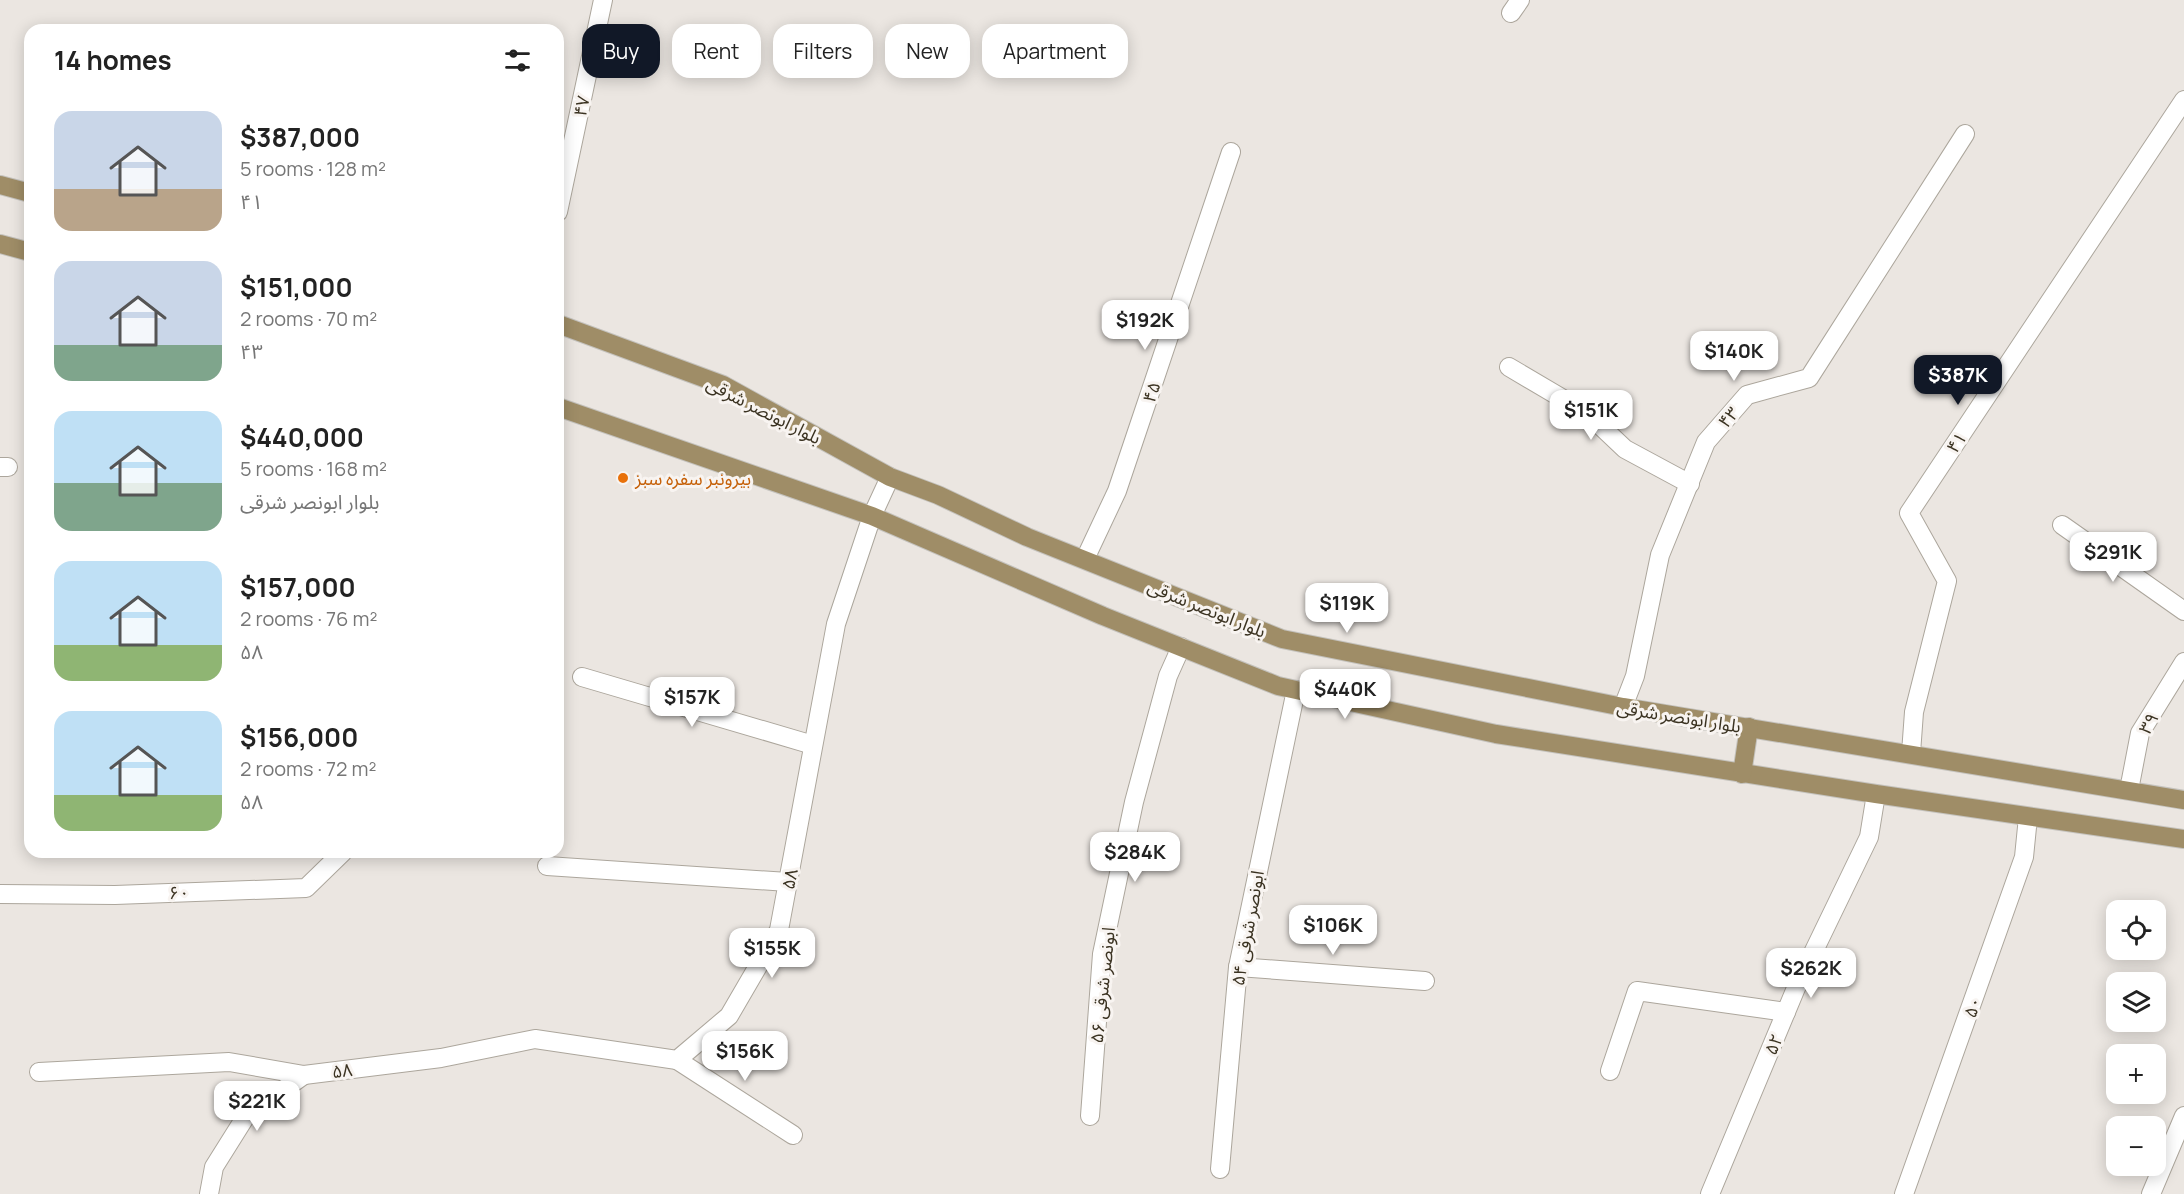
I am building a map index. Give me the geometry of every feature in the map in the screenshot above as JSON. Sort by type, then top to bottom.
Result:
[{"type":"main road","points":[[0,185],[24,191]]},
{"type":"main road","points":[[0,244],[24,250]]},
{"type":"main road","name":"بلوار ابونصر شرقی","points":[[564,326],[723,386],[890,477],[938,495],[1027,537],[1282,639],[1623,707],[2184,800]]},
{"type":"main road","points":[[564,409],[872,516],[1103,616],[1278,686],[1496,734],[1742,774],[2184,839]]},
{"type":"main road","points":[[1742,774],[1749,727]]},
{"type":"street","name":"۴۷","points":[[564,184],[603,0]]},
{"type":"street","name":"۴۱","points":[[1911,753],[1914,712],[1947,581],[1909,513],[2184,100]]},
{"type":"street","name":"۴۳","points":[[1623,707],[1635,676],[1660,555],[1706,442],[1747,395],[1809,378],[1965,134]]},
{"type":"street","name":"۴۵","points":[[1085,559],[1117,491],[1231,152]]},
{"type":"street","points":[[1509,367],[1587,413],[1625,449],[1690,484]]},
{"type":"street","name":"۵۸","points":[[304,1075],[441,1058],[535,1039],[677,1060],[729,1016],[779,930],[836,624],[872,516],[890,477]]},
{"type":"street","points":[[2062,525],[2184,611]]},
{"type":"street","name":"ابونصر شرقی ۵۶","points":[[1090,1116],[1102,954],[1134,802],[1168,676],[1181,647]]},
{"type":"street","name":"۳۹","points":[[2129,790],[2140,733],[2184,662]]},
{"type":"street","points":[[582,677],[813,745]]},
{"type":"street","name":"ابونصر شرقی ۵۴","points":[[1220,1169],[1238,967],[1296,690]]},
{"type":"street","name":"۵۲","points":[[1710,1194],[1786,1012],[1869,837],[1876,794]]},
{"type":"street","name":"۵۰","points":[[1904,1194],[2024,857],[2028,817]]},
{"type":"street","name":"۶۰","points":[[0,894],[115,895],[306,888],[337,858]]},
{"type":"street","points":[[547,866],[788,882]]},
{"type":"street","points":[[1238,967],[1425,981]]},
{"type":"street","points":[[1610,1071],[1636,991],[1786,1012]]},
{"type":"street","points":[[677,1060],[793,1135]]},
{"type":"street","points":[[39,1072],[229,1062],[304,1075]]},
{"type":"street","points":[[209,1194],[214,1167],[246,1116],[304,1075]]},
{"type":"street","points":[[2151,1194],[2184,1116]]},
{"type":"place","name":"بیرونبر سفره سبز","points":[[623,478]]}]
